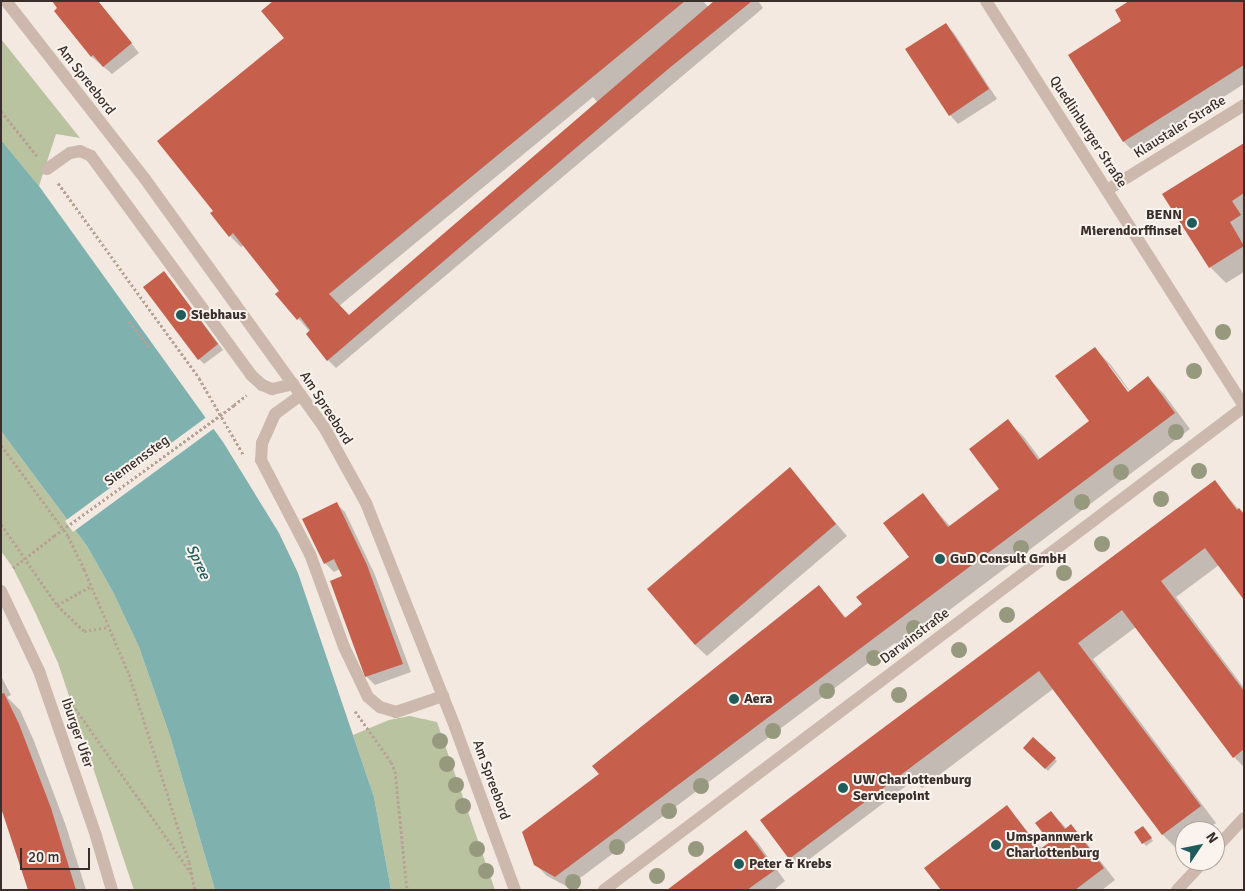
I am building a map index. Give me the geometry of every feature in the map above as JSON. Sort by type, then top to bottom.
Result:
[{"type":"street","name":"Am Spreebord","points":[[6,1],[145,179],[324,427],[366,503],[443,696],[515,890]]},
{"type":"street","name":"Quedlinburger Straße","points":[[986,1],[1244,407]]},
{"type":"street","name":"Klaustaler Straße","points":[[1107,190],[1244,105]]},
{"type":"street","points":[[47,168],[70,152],[80,151],[91,156],[251,375],[262,385],[272,389],[293,384]]},
{"type":"street","points":[[301,395],[275,414],[262,443],[261,460],[310,554],[348,655],[368,697],[380,707],[396,712],[443,696]]},
{"type":"street","name":"Darwinstraße","points":[[604,890],[1244,407]]},
{"type":"street","name":"Iburger Ufer","points":[[1,591],[39,671],[96,836],[112,890]]},
{"type":"street","points":[[1225,838],[1244,818]]},
{"type":"street","points":[[1177,890],[1195,871]]},
{"type":"path","points":[[1,112],[47,168],[199,378]]},
{"type":"path","points":[[129,321],[149,348]]},
{"type":"path","name":"Siemenssteg","points":[[13,568],[248,394]]},
{"type":"path","points":[[1,445],[68,536],[130,674],[192,874],[194,890]]},
{"type":"path","points":[[1,524],[57,605],[84,632],[109,627]]},
{"type":"path","points":[[57,605],[91,586]]},
{"type":"path","points":[[53,711],[72,704],[192,874]]},
{"type":"path","points":[[396,771],[407,890]]},
{"type":"green space","points":[[1,39],[80,138],[56,134],[39,186],[1,140]]},
{"type":"green space","points":[[1,431],[87,546],[113,592],[139,647],[170,736],[215,890],[134,890],[58,663],[13,568],[1,551]]},
{"type":"green space","points":[[410,716],[437,722],[495,890],[391,890],[374,797],[353,735],[389,720]]},
{"type":"water","name":"Spree","points":[[1,140],[39,186],[223,442],[279,533],[298,573],[374,797],[391,890],[215,890],[170,736],[139,647],[113,592],[87,546],[1,431]]},
{"type":"pier","points":[[208,416],[216,427],[73,532],[65,521]]},
{"type":"building","points":[[52,1],[98,1],[132,43],[103,67],[93,55],[91,57],[54,11],[57,8]]},
{"type":"building","points":[[273,1],[685,1],[329,294],[349,315],[714,1],[752,1],[667,70],[327,361],[306,334],[310,330],[300,317],[297,320],[275,294],[279,291],[233,233],[229,237],[210,213],[213,211],[157,141],[284,38],[261,11]]},
{"type":"building","points":[[1129,1],[1244,1],[1244,65],[1123,142],[1068,55],[1121,21],[1115,10]]},
{"type":"building","points":[[946,23],[989,89],[949,116],[905,49]]},
{"type":"building","points":[[1244,143],[1244,193],[1232,201],[1241,215],[1230,222],[1244,246],[1209,268],[1162,194]]},
{"type":"building","name":"Siebhaus","points":[[164,271],[218,344],[198,360],[143,287]]},
{"type":"building","points":[[1095,347],[1128,392],[1148,376],[1175,413],[555,877],[534,865],[522,832],[599,774],[592,766],[819,585],[845,618],[862,604],[856,597],[909,557],[883,523],[923,493],[948,527],[999,489],[969,449],[1008,419],[1038,460],[1089,421],[1055,376]]},
{"type":"building","points":[[790,467],[836,524],[695,645],[647,589]]},
{"type":"building","points":[[1215,480],[1237,510],[1239,508],[1244,514],[1244,600],[1205,548],[1161,581],[1244,691],[1244,749],[1233,758],[1122,610],[1078,643],[1201,806],[1181,821],[1175,821],[1175,825],[1162,835],[1039,671],[789,859],[760,820]]},
{"type":"building","points":[[337,502],[367,565],[403,664],[365,677],[330,581],[342,576],[334,559],[324,564],[302,519]]},
{"type":"building","points":[[4,693],[19,724],[51,808],[76,890],[28,890],[1,808],[1,694]]},
{"type":"building","points":[[1033,737],[1056,758],[1045,769],[1023,748]]},
{"type":"building","name":"Umspannwerk Charlottenburg","points":[[1007,805],[1040,849],[1050,842],[1035,823],[1051,811],[1065,829],[1071,824],[1104,868],[1075,890],[941,890],[924,868]]},
{"type":"building","points":[[1143,826],[1152,838],[1142,844],[1134,832]]},
{"type":"building","points":[[746,830],[775,870],[747,890],[667,890]]},
{"type":"place","name":"BENN Mierendorffinsel","points":[[1192,223]]},
{"type":"place","name":"Siebhaus","points":[[181,315]]},
{"type":"place","name":"GuD Consult GmbH","points":[[940,559]]},
{"type":"place","name":"Aera","points":[[734,699]]},
{"type":"place","name":"UW Charlottenburg Servicepoint","points":[[843,788]]},
{"type":"place","name":"Umspannwerk Charlottenburg","points":[[996,845]]},
{"type":"place","name":"Peter & Krebs","points":[[739,864]]}]
